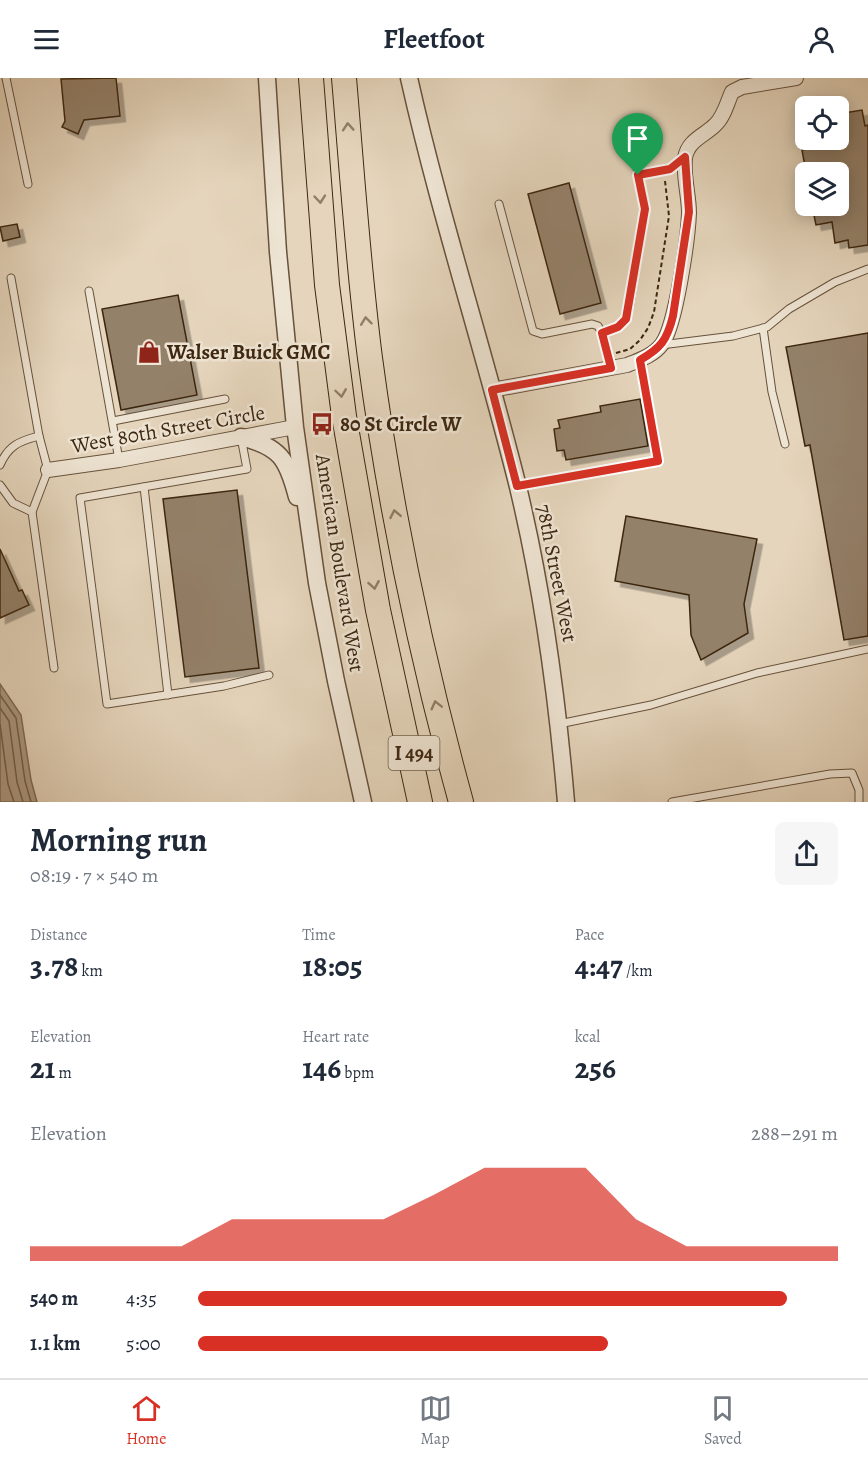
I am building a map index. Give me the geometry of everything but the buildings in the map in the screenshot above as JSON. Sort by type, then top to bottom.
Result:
[{"type":"highway","name":"I 494","points":[[310,78],[333,343],[344,416],[378,610],[400,705],[429,802]]},
{"type":"highway","name":"I 494","points":[[344,78],[363,298],[388,476],[416,624],[461,802]]},
{"type":"highway","points":[[400,705],[420,802]]},
{"type":"street","name":"American Boulevard West","points":[[267,78],[278,252],[295,427],[315,568],[336,681],[363,802]]},
{"type":"street","name":"78th Street West","points":[[409,78],[517,486],[536,573],[550,656],[566,802]]},
{"type":"street","points":[[728,78],[732,93]]},
{"type":"street","points":[[492,390],[611,368],[640,360],[661,345],[669,332],[673,316],[686,235],[689,212],[685,157],[694,139],[715,125],[722,117],[732,93],[742,87],[796,78]]},
{"type":"street","name":"West 80th Street Circle","points":[[48,470],[119,460],[295,427]]},
{"type":"street","points":[[241,437],[272,448],[289,468],[315,568]]},
{"type":"lane","points":[[6,78],[28,184]]},
{"type":"lane","points":[[638,175],[670,169],[685,157]]},
{"type":"lane","points":[[602,333],[618,327],[626,319],[645,209],[636,164]]},
{"type":"lane","points":[[499,204],[533,331],[542,334],[592,324],[598,326],[611,368]]},
{"type":"lane","points":[[661,345],[734,336],[763,328],[789,309],[835,282],[868,269]]},
{"type":"lane","points":[[11,278],[39,436],[48,470],[32,512],[54,668]]},
{"type":"lane","points":[[89,291],[119,460]]},
{"type":"lane","points":[[763,328],[772,392],[785,444]]},
{"type":"lane","points":[[517,486],[658,461],[640,360]]},
{"type":"lane","points":[[113,421],[225,399]]},
{"type":"lane","points":[[0,465],[5,453],[17,442],[39,436]]},
{"type":"lane","points":[[241,437],[247,470],[80,498],[85,548],[107,704],[224,686],[269,675]]},
{"type":"lane","points":[[0,485],[13,503],[32,512]]},
{"type":"lane","points":[[144,487],[168,695]]},
{"type":"lane","points":[[558,724],[651,705],[757,673],[868,649]]},
{"type":"lane","points":[[672,802],[830,774],[852,773],[859,790],[859,802]]},
{"type":"water","points":[[0,684],[21,715],[31,780],[37,802],[0,802]]},
{"type":"place","name":"Walser Buick GMC","points":[[149,352]]},
{"type":"place","name":"80 St Circle W","points":[[322,424]]},
{"type":"route","points":[[685,157],[689,212],[673,316],[669,332],[661,345],[640,360],[658,461],[517,486],[492,390],[611,368],[602,333],[618,327],[626,319],[630,304],[645,209],[638,175],[670,169],[685,157]]}]
